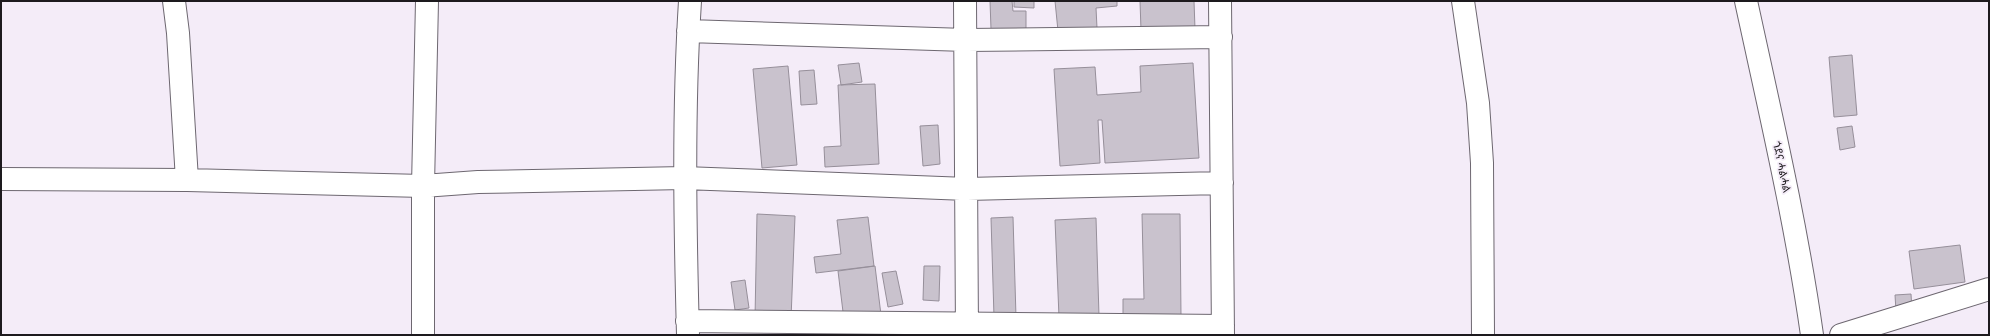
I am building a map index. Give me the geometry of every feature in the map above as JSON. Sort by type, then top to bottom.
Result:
[{"type":"street","points":[[174,1],[178,33],[187,180]]},
{"type":"street","points":[[423,335],[423,186],[427,1]]},
{"type":"street","points":[[690,1],[684,178],[688,328],[1223,330],[1220,1]]},
{"type":"street","points":[[965,1],[967,329]]},
{"type":"street","points":[[1463,1],[1478,102],[1481,148],[1483,335]]},
{"type":"street","name":"ጎደና ሓልሓል","points":[[1746,1],[1794,225],[1812,335]]},
{"type":"street","points":[[688,31],[966,40],[1221,37]]},
{"type":"street","points":[[1,179],[187,180],[423,186],[478,182],[684,178],[967,189],[1222,183]]},
{"type":"street","points":[[1841,335],[1989,289]]},
{"type":"building","points":[[990,1],[1012,1],[1013,11],[1026,11],[1026,30],[991,29]]},
{"type":"building","points":[[1014,1],[1034,1],[1034,8],[1014,7]]},
{"type":"building","points":[[1055,1],[1117,1],[1117,6],[1096,8],[1097,28],[1058,31]]},
{"type":"building","points":[[1140,1],[1194,1],[1195,29],[1141,30]]},
{"type":"building","points":[[1852,55],[1857,115],[1834,117],[1829,57]]},
{"type":"building","points":[[859,63],[862,82],[841,85],[838,65]]},
{"type":"building","points":[[1193,63],[1199,158],[1105,163],[1102,120],[1098,120],[1100,163],[1060,166],[1054,69],[1095,67],[1097,95],[1141,92],[1140,66]]},
{"type":"building","points":[[788,66],[797,165],[762,168],[753,69]]},
{"type":"building","points":[[814,70],[817,104],[801,105],[799,71]]},
{"type":"building","points":[[875,84],[879,164],[825,167],[824,147],[841,146],[838,85]]},
{"type":"building","points":[[938,125],[940,164],[923,166],[920,126]]},
{"type":"building","points":[[1852,126],[1855,147],[1840,150],[1837,128]]},
{"type":"building","points":[[757,214],[795,216],[791,319],[755,318]]},
{"type":"building","points":[[1142,214],[1180,214],[1181,316],[1123,316],[1123,299],[1144,299]]},
{"type":"building","points":[[868,217],[874,266],[816,273],[814,257],[841,254],[837,220]]},
{"type":"building","points":[[1013,217],[1016,317],[994,317],[991,218]]},
{"type":"building","points":[[1096,218],[1099,316],[1059,317],[1055,220]]},
{"type":"building","points":[[1960,245],[1965,282],[1914,289],[1909,251]]},
{"type":"building","points":[[875,266],[881,315],[844,320],[838,271]]},
{"type":"building","points":[[924,266],[940,266],[939,301],[923,300]]},
{"type":"building","points":[[896,271],[903,304],[888,307],[882,273]]},
{"type":"building","points":[[745,280],[749,308],[735,310],[731,282]]},
{"type":"building","points":[[1911,294],[1912,310],[1896,311],[1895,295]]}]
